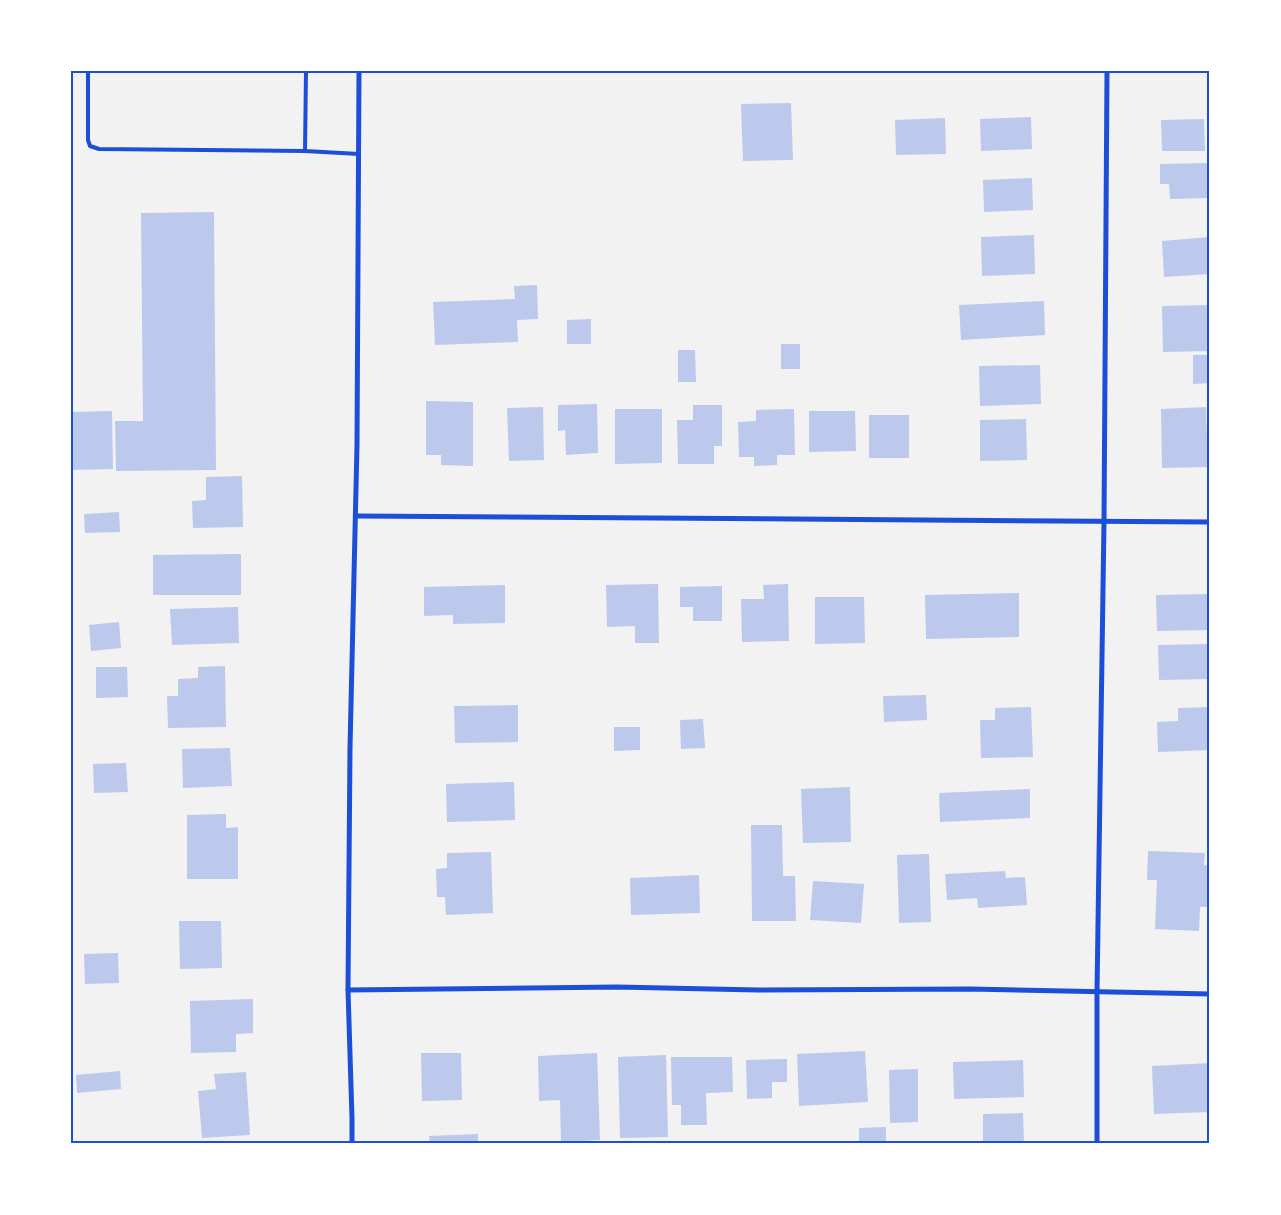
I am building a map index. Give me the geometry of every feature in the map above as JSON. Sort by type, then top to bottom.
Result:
[{"type":"street","points":[[352,1144],[348,990],[350,748],[357,435],[359,71]]},
{"type":"street","points":[[1097,1144],[1107,71]]},
{"type":"street","points":[[356,516],[1210,522]]},
{"type":"street","points":[[348,990],[616,987],[758,990],[970,989],[1210,994]]},
{"type":"lane","points":[[88,71],[88,140],[90,146],[99,149],[305,151],[359,154]]},
{"type":"lane","points":[[305,151],[306,71]]},
{"type":"building","points":[[791,103],[793,160],[743,161],[741,104]]},
{"type":"building","points":[[1031,117],[1032,149],[981,151],[980,119]]},
{"type":"building","points":[[945,118],[946,154],[896,155],[895,120]]},
{"type":"building","points":[[1204,119],[1205,151],[1162,151],[1161,120]]},
{"type":"building","points":[[1210,163],[1210,198],[1170,199],[1169,184],[1160,184],[1160,164]]},
{"type":"building","points":[[1032,178],[1033,210],[984,212],[983,180]]},
{"type":"building","points":[[214,212],[216,470],[116,471],[115,421],[143,421],[141,213]]},
{"type":"building","points":[[1034,235],[1035,274],[982,276],[981,237]]},
{"type":"building","points":[[1210,237],[1210,274],[1164,277],[1162,241]]},
{"type":"building","points":[[537,285],[538,319],[517,320],[518,342],[435,345],[433,302],[515,299],[514,286]]},
{"type":"building","points":[[1044,301],[1045,335],[961,340],[959,305]]},
{"type":"building","points":[[1210,305],[1210,351],[1163,352],[1162,306]]},
{"type":"building","points":[[591,319],[591,344],[567,344],[567,320]]},
{"type":"building","points":[[781,344],[800,344],[800,369],[781,369]]},
{"type":"building","points":[[678,350],[695,350],[696,382],[678,382]]},
{"type":"building","points":[[1193,355],[1210,355],[1210,383],[1193,384]]},
{"type":"building","points":[[1040,365],[1041,404],[980,406],[979,366]]},
{"type":"building","points":[[426,401],[473,402],[473,466],[441,465],[441,455],[426,455]]},
{"type":"building","points":[[597,404],[598,453],[566,455],[565,430],[558,431],[558,405]]},
{"type":"building","points":[[693,405],[722,405],[722,446],[714,446],[714,464],[678,464],[677,420],[693,420]]},
{"type":"building","points":[[543,407],[544,460],[509,461],[507,408]]},
{"type":"building","points":[[1206,407],[1208,467],[1162,468],[1161,409]]},
{"type":"building","points":[[615,409],[662,409],[662,463],[615,464]]},
{"type":"building","points":[[794,409],[795,455],[777,455],[777,465],[754,466],[754,457],[739,457],[738,422],[756,421],[756,410]]},
{"type":"building","points":[[112,411],[113,469],[71,470],[71,412]]},
{"type":"building","points":[[809,411],[855,411],[856,451],[809,452]]},
{"type":"building","points":[[869,415],[909,415],[909,458],[869,458]]},
{"type":"building","points":[[1026,419],[1027,460],[980,461],[980,420]]},
{"type":"building","points":[[242,476],[243,527],[193,528],[192,501],[206,500],[206,477]]},
{"type":"building","points":[[119,512],[120,532],[85,533],[84,514]]},
{"type":"building","points":[[241,554],[241,595],[153,595],[153,555]]},
{"type":"building","points":[[658,584],[659,643],[635,643],[635,626],[607,627],[606,585]]},
{"type":"building","points":[[788,584],[789,641],[742,642],[741,599],[764,599],[763,585]]},
{"type":"building","points":[[505,585],[505,623],[453,624],[453,615],[424,616],[424,587]]},
{"type":"building","points":[[722,586],[722,621],[693,621],[693,607],[680,607],[680,587]]},
{"type":"building","points":[[1019,593],[1019,637],[926,639],[925,595]]},
{"type":"building","points":[[1210,594],[1210,630],[1157,631],[1156,595]]},
{"type":"building","points":[[815,597],[864,597],[865,643],[815,644]]},
{"type":"building","points":[[238,607],[239,643],[172,645],[170,609]]},
{"type":"building","points":[[119,622],[121,648],[91,651],[89,625]]},
{"type":"building","points":[[1210,644],[1210,679],[1159,680],[1158,645]]},
{"type":"building","points":[[225,666],[226,727],[168,728],[167,696],[178,696],[178,679],[198,678],[198,667]]},
{"type":"building","points":[[96,667],[127,667],[128,697],[96,698]]},
{"type":"building","points":[[926,695],[927,720],[884,722],[883,696]]},
{"type":"building","points":[[518,705],[518,742],[455,743],[454,706]]},
{"type":"building","points":[[1031,707],[1033,757],[981,758],[980,720],[995,720],[995,708]]},
{"type":"building","points":[[1210,707],[1210,750],[1158,752],[1157,722],[1178,721],[1178,708]]},
{"type":"building","points":[[703,719],[705,748],[681,749],[680,720]]},
{"type":"building","points":[[614,727],[640,727],[640,750],[614,751]]},
{"type":"building","points":[[230,748],[232,786],[183,788],[182,749]]},
{"type":"building","points":[[126,763],[128,792],[94,793],[93,764]]},
{"type":"building","points":[[514,782],[515,820],[447,822],[446,784]]},
{"type":"building","points":[[850,787],[851,842],[803,843],[801,789]]},
{"type":"building","points":[[1030,789],[1030,818],[940,822],[939,793]]},
{"type":"building","points":[[226,814],[226,828],[238,827],[238,879],[187,879],[187,815]]},
{"type":"building","points":[[751,825],[782,825],[783,876],[795,876],[796,921],[752,921]]},
{"type":"building","points":[[1148,851],[1205,853],[1204,865],[1210,866],[1210,907],[1200,907],[1199,931],[1155,929],[1157,880],[1147,880]]},
{"type":"building","points":[[491,852],[493,913],[446,915],[445,897],[437,897],[436,869],[447,868],[447,853]]},
{"type":"building","points":[[929,854],[931,922],[899,923],[897,855]]},
{"type":"building","points":[[1005,871],[1006,878],[1025,877],[1027,905],[978,908],[977,898],[947,900],[945,874]]},
{"type":"building","points":[[699,875],[700,913],[631,915],[630,878]]},
{"type":"building","points":[[813,881],[864,884],[861,923],[810,920]]},
{"type":"building","points":[[179,921],[221,921],[222,968],[180,969]]},
{"type":"building","points":[[118,953],[119,983],[85,984],[84,954]]},
{"type":"building","points":[[253,999],[253,1033],[236,1034],[236,1052],[191,1053],[190,1001]]},
{"type":"building","points":[[865,1051],[868,1102],[799,1106],[797,1054]]},
{"type":"building","points":[[421,1053],[461,1053],[462,1100],[422,1101]]},
{"type":"building","points":[[597,1053],[600,1140],[561,1142],[560,1100],[539,1101],[538,1056]]},
{"type":"building","points":[[666,1055],[668,1137],[620,1138],[618,1057]]},
{"type":"building","points":[[671,1057],[732,1057],[733,1092],[706,1093],[707,1125],[681,1125],[681,1105],[672,1105]]},
{"type":"building","points":[[787,1059],[787,1082],[772,1082],[772,1098],[747,1099],[746,1060]]},
{"type":"building","points":[[1023,1060],[1024,1097],[954,1099],[953,1062]]},
{"type":"building","points":[[1210,1063],[1210,1112],[1154,1114],[1152,1066]]},
{"type":"building","points":[[918,1069],[918,1122],[890,1123],[889,1070]]},
{"type":"building","points":[[120,1071],[121,1089],[77,1093],[76,1075]]},
{"type":"building","points":[[246,1072],[250,1135],[202,1138],[198,1091],[216,1089],[214,1074]]},
{"type":"building","points":[[1023,1113],[1024,1144],[983,1144],[983,1114]]},
{"type":"building","points":[[886,1127],[886,1144],[859,1144],[859,1128]]},
{"type":"building","points":[[478,1134],[478,1144],[430,1144],[429,1136]]},
{"type":"building","points":[[1189,1142],[1210,1142],[1210,1144],[1189,1144]]}]
